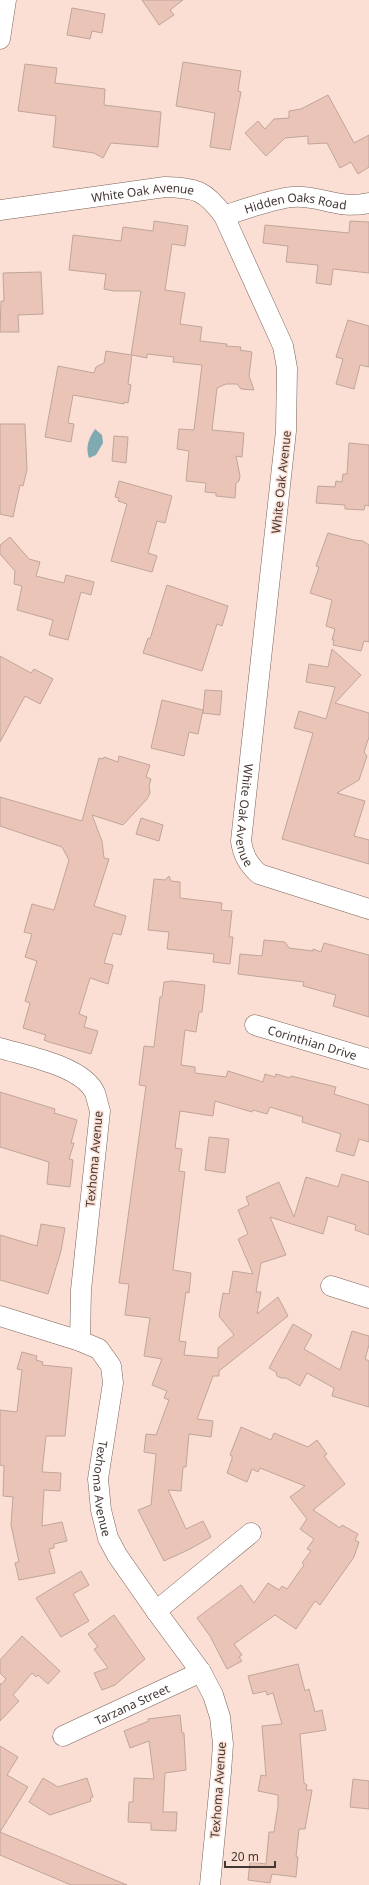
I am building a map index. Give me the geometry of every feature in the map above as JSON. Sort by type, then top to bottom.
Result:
[{"type":"street","points":[[0,39],[6,0]]},
{"type":"street","name":"White Oak Avenue","points":[[0,210],[165,187],[186,188],[202,192],[213,201],[224,216],[283,346],[287,368],[286,431],[241,841],[243,854],[250,866],[259,874],[369,909]]},
{"type":"street","name":"Hidden Oaks Road","points":[[224,216],[292,197],[311,198],[342,206],[369,204]]},
{"type":"street","name":"Corinthian Drive","points":[[255,1024],[369,1059]]},
{"type":"street","name":"Texhoma Avenue","points":[[0,1048],[65,1068],[81,1077],[95,1092],[100,1111],[80,1290],[80,1341],[99,1349],[111,1366],[113,1382],[98,1479],[101,1510],[108,1538],[117,1555],[201,1672],[213,1695],[220,1717],[223,1744],[210,1885]]},
{"type":"street","points":[[331,1286],[369,1298]]},
{"type":"street","points":[[0,1316],[80,1341]]},
{"type":"street","points":[[156,1611],[251,1533]]},
{"type":"street","name":"Tarzana Street","points":[[63,1736],[201,1672]]},
{"type":"water","points":[[95,429],[102,435],[103,443],[96,455],[89,458],[87,450],[88,443]]},
{"type":"building","points":[[142,0],[183,0],[170,10],[174,15],[159,25]]},
{"type":"building","points":[[72,8],[105,14],[102,33],[92,31],[90,39],[67,35]]},
{"type":"building","points":[[183,62],[241,71],[238,91],[241,92],[230,150],[210,147],[215,113],[176,106]]},
{"type":"building","points":[[25,64],[57,68],[55,83],[105,89],[104,105],[161,112],[158,147],[111,143],[103,158],[94,153],[53,147],[56,116],[18,111]]},
{"type":"building","points":[[328,95],[354,143],[369,135],[369,167],[358,174],[351,162],[340,168],[327,143],[308,144],[308,136],[285,138],[266,156],[245,133],[258,121],[265,129],[274,119],[289,118],[289,111],[301,109]]},
{"type":"building","points":[[154,221],[188,226],[185,246],[172,244],[165,290],[185,293],[180,324],[202,327],[200,341],[227,344],[226,346],[241,347],[240,350],[252,352],[249,376],[254,390],[241,389],[237,384],[226,384],[217,388],[212,430],[244,433],[242,457],[236,456],[240,476],[239,481],[236,483],[235,498],[216,496],[216,493],[205,492],[206,483],[186,481],[189,451],[177,449],[179,429],[194,430],[202,365],[173,362],[174,357],[147,354],[147,358],[132,355],[128,384],[131,385],[128,403],[124,402],[124,404],[73,395],[68,423],[74,424],[71,442],[45,437],[58,366],[94,373],[96,367],[104,363],[106,351],[131,355],[141,291],[114,291],[104,289],[106,274],[69,270],[73,235],[121,241],[123,227],[153,231]]},
{"type":"building","points":[[350,221],[369,222],[369,273],[333,269],[331,285],[316,283],[318,265],[286,262],[288,246],[263,243],[265,225],[349,233]]},
{"type":"building","points":[[41,272],[43,314],[18,315],[19,332],[0,332],[1,301],[4,301],[3,273]]},
{"type":"building","points":[[348,320],[369,326],[369,367],[360,365],[354,389],[336,384],[343,359],[336,357]]},
{"type":"building","points":[[0,424],[25,424],[27,470],[23,486],[20,485],[13,517],[0,514]]},
{"type":"building","points":[[114,436],[128,437],[126,463],[112,461]]},
{"type":"building","points":[[349,443],[369,445],[369,506],[365,505],[364,510],[345,509],[345,505],[316,503],[318,486],[335,487],[336,481],[342,482],[343,474],[347,474]]},
{"type":"building","points":[[119,481],[172,496],[165,523],[157,521],[148,553],[157,556],[152,572],[111,561],[127,504],[118,501],[119,498],[115,497]]},
{"type":"building","points":[[328,533],[363,541],[369,545],[369,642],[364,641],[361,651],[333,645],[334,640],[332,640],[335,629],[326,626],[332,600],[310,593],[319,567],[316,566]]},
{"type":"building","points":[[10,537],[29,559],[40,562],[36,576],[64,583],[66,575],[94,582],[91,595],[81,592],[68,640],[49,635],[53,620],[17,610],[22,586],[14,584],[15,571],[0,554],[0,545]]},
{"type":"building","points":[[167,585],[228,606],[222,626],[217,624],[202,671],[143,653],[148,638],[150,639]]},
{"type":"building","points":[[332,649],[361,675],[335,703],[369,713],[369,737],[364,752],[367,756],[359,780],[337,793],[365,801],[354,836],[369,840],[369,864],[282,839],[313,733],[294,728],[299,711],[326,719],[335,687],[306,682],[309,664],[328,667]]},
{"type":"building","points":[[0,656],[31,673],[34,669],[53,679],[40,704],[25,696],[0,742]]},
{"type":"building","points":[[205,690],[222,691],[220,715],[203,713]]},
{"type":"building","points":[[162,700],[203,710],[198,734],[189,732],[184,756],[151,748]]},
{"type":"building","points":[[119,756],[150,765],[146,777],[151,779],[149,786],[150,793],[147,799],[123,825],[92,815],[102,841],[104,858],[109,859],[94,906],[126,916],[121,935],[113,933],[104,963],[113,965],[108,984],[90,978],[79,1014],[87,1017],[84,1027],[98,1031],[91,1054],[49,1042],[44,1040],[46,1035],[23,1028],[30,1003],[25,1001],[37,961],[25,957],[32,934],[24,932],[32,904],[54,910],[69,860],[62,847],[0,826],[0,797],[82,821],[99,758],[103,759],[104,757],[118,762]]},
{"type":"building","points":[[141,818],[163,825],[159,841],[136,834]]},
{"type":"building","points":[[169,876],[171,881],[180,882],[180,898],[222,903],[221,910],[232,911],[229,937],[233,937],[230,964],[213,962],[214,954],[167,949],[169,932],[148,930],[154,879],[165,880]]},
{"type":"building","points":[[264,940],[285,942],[289,948],[313,951],[313,949],[321,952],[324,943],[369,955],[369,1017],[333,1006],[336,995],[303,986],[304,982],[238,974],[240,954],[262,956]]},
{"type":"building","points":[[172,981],[205,985],[202,1012],[199,1012],[196,1032],[185,1030],[181,1065],[195,1067],[195,1073],[226,1077],[228,1071],[263,1082],[265,1074],[275,1077],[276,1074],[290,1078],[291,1076],[336,1087],[334,1094],[369,1105],[369,1142],[359,1139],[354,1156],[336,1151],[341,1134],[302,1122],[303,1117],[270,1107],[267,1114],[253,1110],[252,1112],[215,1101],[213,1116],[180,1111],[175,1148],[182,1149],[179,1171],[185,1172],[173,1270],[191,1273],[189,1293],[186,1292],[179,1341],[186,1342],[184,1355],[218,1358],[218,1348],[234,1335],[219,1316],[223,1293],[229,1294],[233,1271],[253,1274],[238,1239],[248,1234],[238,1210],[249,1205],[246,1197],[279,1182],[294,1217],[306,1177],[338,1187],[342,1174],[369,1182],[369,1235],[355,1230],[356,1225],[328,1216],[323,1234],[270,1217],[286,1255],[261,1263],[256,1292],[261,1292],[257,1314],[278,1297],[288,1316],[219,1371],[219,1376],[213,1376],[197,1419],[213,1421],[211,1437],[189,1434],[186,1467],[183,1467],[181,1491],[168,1490],[186,1529],[203,1521],[211,1537],[164,1561],[138,1510],[151,1505],[156,1454],[144,1452],[146,1434],[156,1435],[169,1400],[164,1398],[167,1391],[152,1385],[162,1359],[144,1356],[150,1318],[125,1315],[129,1284],[119,1283],[146,1086],[139,1085],[144,1046],[154,1047],[160,997],[162,997],[164,982]]},
{"type":"building","points":[[0,1092],[55,1109],[54,1113],[77,1120],[71,1143],[74,1143],[69,1159],[73,1160],[70,1187],[47,1184],[49,1162],[0,1147]]},
{"type":"building","points":[[209,1137],[229,1139],[225,1173],[205,1170]]},
{"type":"building","points":[[41,1224],[65,1228],[61,1251],[48,1294],[0,1280],[0,1235],[37,1246]]},
{"type":"building","points":[[293,1324],[312,1335],[304,1349],[340,1370],[352,1331],[369,1336],[369,1345],[365,1359],[369,1361],[369,1407],[332,1396],[334,1388],[307,1373],[300,1386],[286,1378],[277,1376],[276,1372],[269,1368]]},
{"type":"building","points":[[22,1352],[37,1356],[36,1360],[43,1362],[42,1365],[72,1368],[65,1436],[46,1436],[42,1472],[61,1473],[60,1491],[44,1490],[42,1526],[62,1522],[67,1541],[54,1544],[54,1548],[49,1549],[55,1573],[19,1580],[15,1563],[19,1562],[11,1525],[13,1497],[3,1496],[4,1466],[0,1465],[0,1410],[17,1412],[22,1370],[17,1369]]},
{"type":"building","points":[[241,1427],[271,1440],[274,1433],[308,1447],[317,1440],[327,1454],[324,1456],[345,1484],[313,1510],[340,1528],[342,1525],[358,1534],[355,1540],[359,1542],[354,1557],[320,1605],[315,1601],[296,1629],[275,1615],[234,1644],[242,1655],[239,1657],[242,1661],[227,1669],[210,1636],[197,1618],[241,1585],[254,1603],[268,1583],[279,1590],[282,1586],[287,1589],[304,1565],[302,1563],[311,1551],[307,1549],[314,1539],[300,1529],[307,1519],[290,1497],[305,1486],[260,1468],[258,1472],[252,1469],[247,1482],[227,1473],[232,1459],[232,1456],[230,1455]]},
{"type":"building","points":[[81,1571],[89,1585],[73,1594],[89,1621],[61,1637],[36,1598]]},
{"type":"building","points":[[114,1615],[145,1659],[115,1685],[102,1690],[94,1673],[108,1668],[94,1649],[98,1647],[88,1634]]},
{"type":"building","points":[[22,1636],[60,1671],[48,1684],[38,1675],[36,1677],[32,1673],[13,1695],[19,1701],[0,1721],[0,1683],[1,1685],[6,1679],[0,1673],[0,1660]]},
{"type":"building","points":[[298,1664],[305,1691],[309,1689],[315,1712],[322,1710],[326,1730],[300,1734],[304,1783],[307,1785],[306,1790],[312,1790],[305,1829],[299,1829],[296,1857],[298,1857],[296,1877],[272,1874],[270,1883],[248,1880],[250,1862],[266,1864],[269,1832],[274,1832],[278,1806],[278,1795],[258,1791],[261,1775],[266,1776],[262,1726],[282,1724],[273,1693],[267,1695],[266,1691],[253,1694],[248,1676]]},
{"type":"building","points":[[180,1715],[182,1733],[184,1733],[186,1770],[165,1773],[163,1812],[177,1812],[176,1831],[151,1830],[151,1823],[128,1822],[129,1802],[133,1802],[134,1778],[154,1779],[149,1741],[130,1748],[124,1731],[149,1721],[148,1719]]},
{"type":"building","points":[[0,1746],[18,1757],[7,1775],[28,1787],[0,1832]]},
{"type":"building","points":[[43,1778],[58,1787],[87,1778],[93,1797],[90,1798],[91,1801],[50,1815],[29,1802]]},
{"type":"building","points":[[353,1779],[369,1781],[369,1809],[350,1807]]},
{"type":"building","points":[[0,1832],[127,1885],[71,1885],[0,1855]]}]
